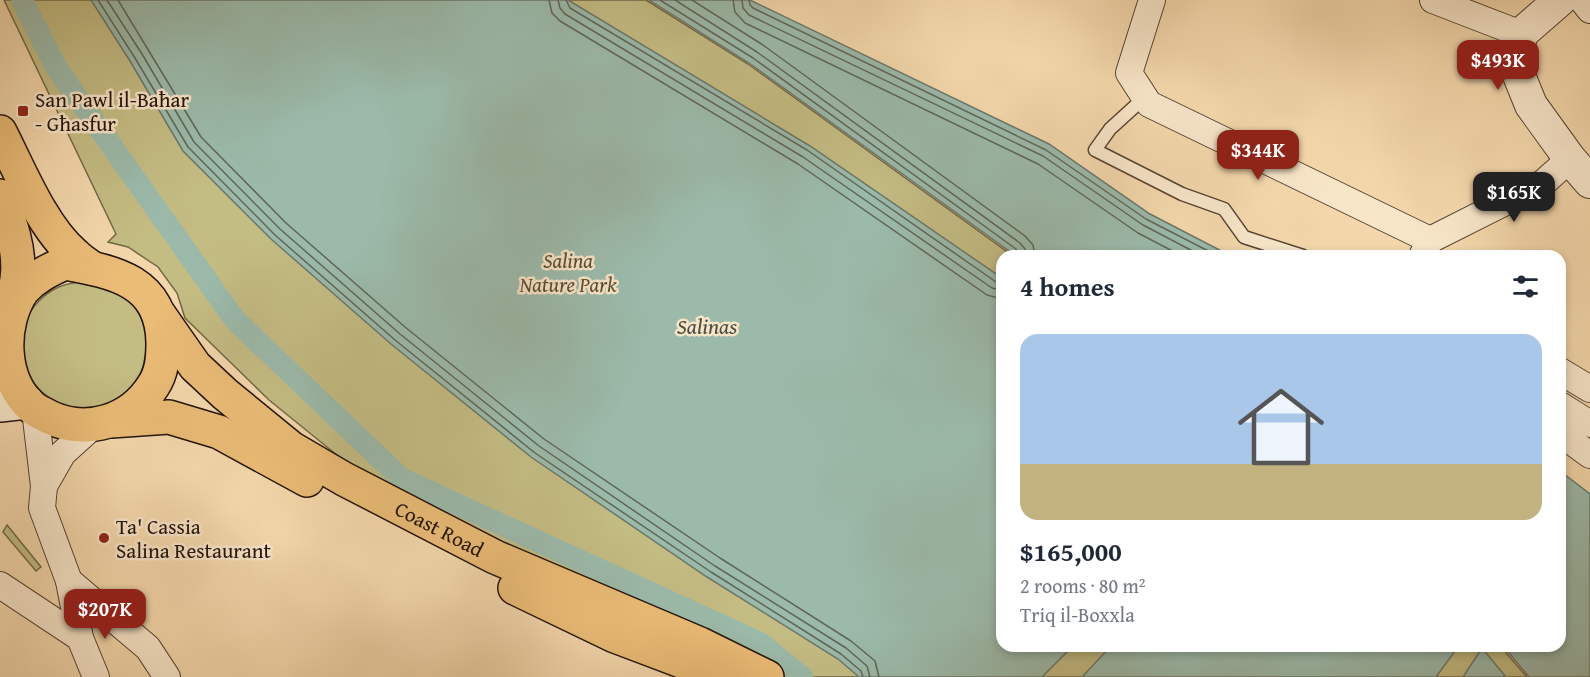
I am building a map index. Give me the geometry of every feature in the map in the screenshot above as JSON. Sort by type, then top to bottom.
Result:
[{"type":"highway","points":[[0,132],[55,233],[73,254],[93,268]]},
{"type":"highway","points":[[0,196],[11,223],[17,250],[17,278],[4,328],[3,357],[21,406],[58,421],[76,425],[103,423],[128,412],[143,400],[155,384],[162,367],[163,333],[158,313],[146,294],[121,275],[93,268],[65,263],[40,274],[21,291],[4,328]]},
{"type":"highway","name":"Coast Road","points":[[158,313],[195,366],[225,394],[291,448],[344,479],[495,557],[700,644],[767,677]]},
{"type":"highway","name":"Coast Road","points":[[103,423],[169,417],[219,432],[432,549],[615,636],[723,677]]},
{"type":"street","points":[[1152,0],[1129,73],[1149,104],[1426,248],[1543,183],[1580,170],[1531,105],[1516,68],[1521,34],[1560,0]]},
{"type":"street","points":[[1433,0],[1521,34]]},
{"type":"street","points":[[1582,0],[1590,10]]},
{"type":"street","points":[[1566,374],[1590,388]]},
{"type":"street","points":[[21,406],[44,486],[42,508],[69,581],[80,638],[96,677]]},
{"type":"street","points":[[1566,409],[1590,424]]},
{"type":"street","points":[[44,486],[63,453],[103,423]]},
{"type":"street","points":[[1566,437],[1590,455]]},
{"type":"street","points":[[0,576],[53,610],[76,614]]},
{"type":"street","points":[[69,581],[148,648],[167,677]]},
{"type":"street","points":[[0,585],[80,638]]},
{"type":"lane","points":[[1144,98],[1110,129],[1095,150],[1182,194],[1224,210],[1244,237],[1285,250]]},
{"type":"green space","name":"Salinas","points":[[4,0],[646,0],[748,64],[1005,250],[996,250],[996,652],[1505,652],[1527,677],[778,677],[759,662],[392,490],[348,464],[269,400],[185,318],[177,293],[158,267],[128,247],[108,242],[116,234]]},
{"type":"green space","points":[[84,282],[108,287],[128,301],[142,321],[147,345],[142,369],[128,389],[108,403],[84,408],[60,403],[40,389],[26,369],[21,345],[26,321],[40,301],[60,287]]},
{"type":"green space","points":[[7,525],[41,567],[36,571],[3,532]]},
{"type":"water","name":"Salinas","points":[[91,0],[568,0],[810,146],[996,274],[996,652],[1067,652],[1042,677],[859,677],[838,659],[707,577],[531,457],[391,344],[271,239],[183,151]]},
{"type":"water","points":[[649,0],[750,0],[1049,144],[1150,214],[1219,250],[1008,250],[749,63]]},
{"type":"water","points":[[1566,476],[1590,494],[1590,677],[1529,677],[1508,652],[1566,652]]},
{"type":"water","points":[[1105,652],[1454,652],[1436,677],[1082,677]]},
{"type":"water","points":[[1479,652],[1485,652],[1506,677],[1463,677]]},
{"type":"waterway","points":[[22,0],[57,69],[235,320],[402,479],[760,643],[802,677]]},
{"type":"place","name":"San Pawl il-Baħar - Għasfur","points":[[23,111]]},
{"type":"place","name":"Ta' Cassia Salina Restaurant","points":[[104,538]]},
{"type":"park label","name":"Salina Nature Park","points":[[568,272]]}]
